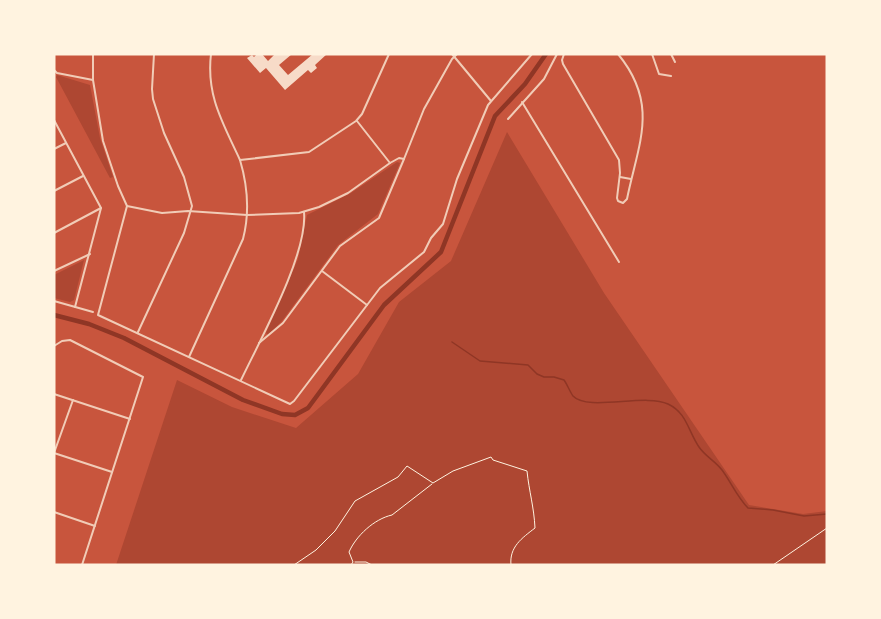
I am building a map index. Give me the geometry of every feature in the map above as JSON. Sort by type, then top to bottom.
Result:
[{"type":"street","points":[[93,54],[93,80],[103,141],[127,206],[99,316],[287,403],[292,403],[380,288],[422,254],[431,238],[443,224],[458,179],[491,101],[532,54]]},
{"type":"street","points":[[137,333],[184,233],[191,211],[191,199],[187,185],[164,133],[153,99],[154,54]]},
{"type":"street","points":[[189,357],[241,246],[247,215],[247,188],[240,160],[213,100],[210,84],[211,54]]},
{"type":"street","points":[[240,160],[309,152],[356,121],[362,114],[388,54]]},
{"type":"street","points":[[258,343],[283,323],[340,246],[380,217],[424,110],[453,56],[457,54]]},
{"type":"street","points":[[508,119],[544,79],[557,54]]},
{"type":"street","points":[[564,54],[562,64],[619,160],[620,177],[617,198],[620,202],[625,202],[641,147],[643,114],[637,85],[618,54]]},
{"type":"street","points":[[652,54],[659,74],[671,76]]},
{"type":"street","points":[[671,54],[675,62]]},
{"type":"street","points":[[453,56],[491,101]]},
{"type":"street","points":[[54,70],[57,73],[93,80]]},
{"type":"street","points":[[522,102],[619,262]]},
{"type":"street","points":[[54,120],[101,208],[75,307]]},
{"type":"street","points":[[356,121],[390,163]]},
{"type":"street","points":[[54,149],[66,142]]},
{"type":"street","points":[[127,206],[162,213],[191,211],[247,215],[304,212],[348,193],[390,163],[399,158],[404,159]]},
{"type":"street","points":[[54,192],[84,175]]},
{"type":"street","points":[[620,177],[631,179]]},
{"type":"street","points":[[54,233],[101,208]]},
{"type":"street","points":[[240,381],[294,264],[301,239],[304,212]]},
{"type":"street","points":[[54,271],[90,254]]},
{"type":"street","points":[[322,271],[367,305]]},
{"type":"street","points":[[54,302],[93,312]]},
{"type":"street","points":[[54,346],[62,341],[70,340],[142,375],[143,380],[82,565]]},
{"type":"street","points":[[54,394],[130,419]]},
{"type":"street","points":[[73,400],[54,453],[112,472]]},
{"type":"street","points":[[54,512],[95,526]]},
{"type":"path","points":[[353,562],[349,552],[358,537],[384,517],[392,516],[453,471],[491,457],[493,460],[526,471],[534,504],[535,528],[516,543],[510,557],[511,565]]},
{"type":"path","points":[[294,565],[316,550],[334,531],[355,501],[398,477],[407,466],[434,483]]},
{"type":"path","points":[[773,565],[827,528]]},
{"type":"path","points":[[353,562],[366,562],[372,565]]},
{"type":"shaded area","points":[[57,75],[90,85],[100,138],[113,177],[110,178],[56,77]]},
{"type":"shaded area","points":[[507,132],[604,293],[749,505],[803,514],[827,511],[827,565],[116,565],[177,380],[232,407],[296,428],[358,374],[399,302],[451,261]]},
{"type":"shaded area","points":[[397,162],[400,163],[378,214],[338,245],[282,321],[268,335],[266,333],[298,259],[307,215],[351,193]]},
{"type":"shaded area","points":[[84,260],[74,300],[70,302],[54,298],[54,275]]},
{"type":"building","points":[[262,54],[268,61],[275,54],[292,54],[279,65],[288,75],[313,54],[327,54],[315,65],[317,68],[311,73],[308,70],[285,90],[266,68],[260,73],[247,58]]},
{"type":"waterway","points":[[54,315],[89,324],[124,338],[243,400],[282,414],[295,415],[308,408],[384,305],[441,252],[495,116],[525,84],[546,54]]},
{"type":"waterway","points":[[452,342],[480,361],[528,365],[544,377],[564,380],[573,396],[580,400],[604,403],[646,400],[668,404],[683,417],[699,447],[722,470],[748,508],[804,516],[827,514]]}]
